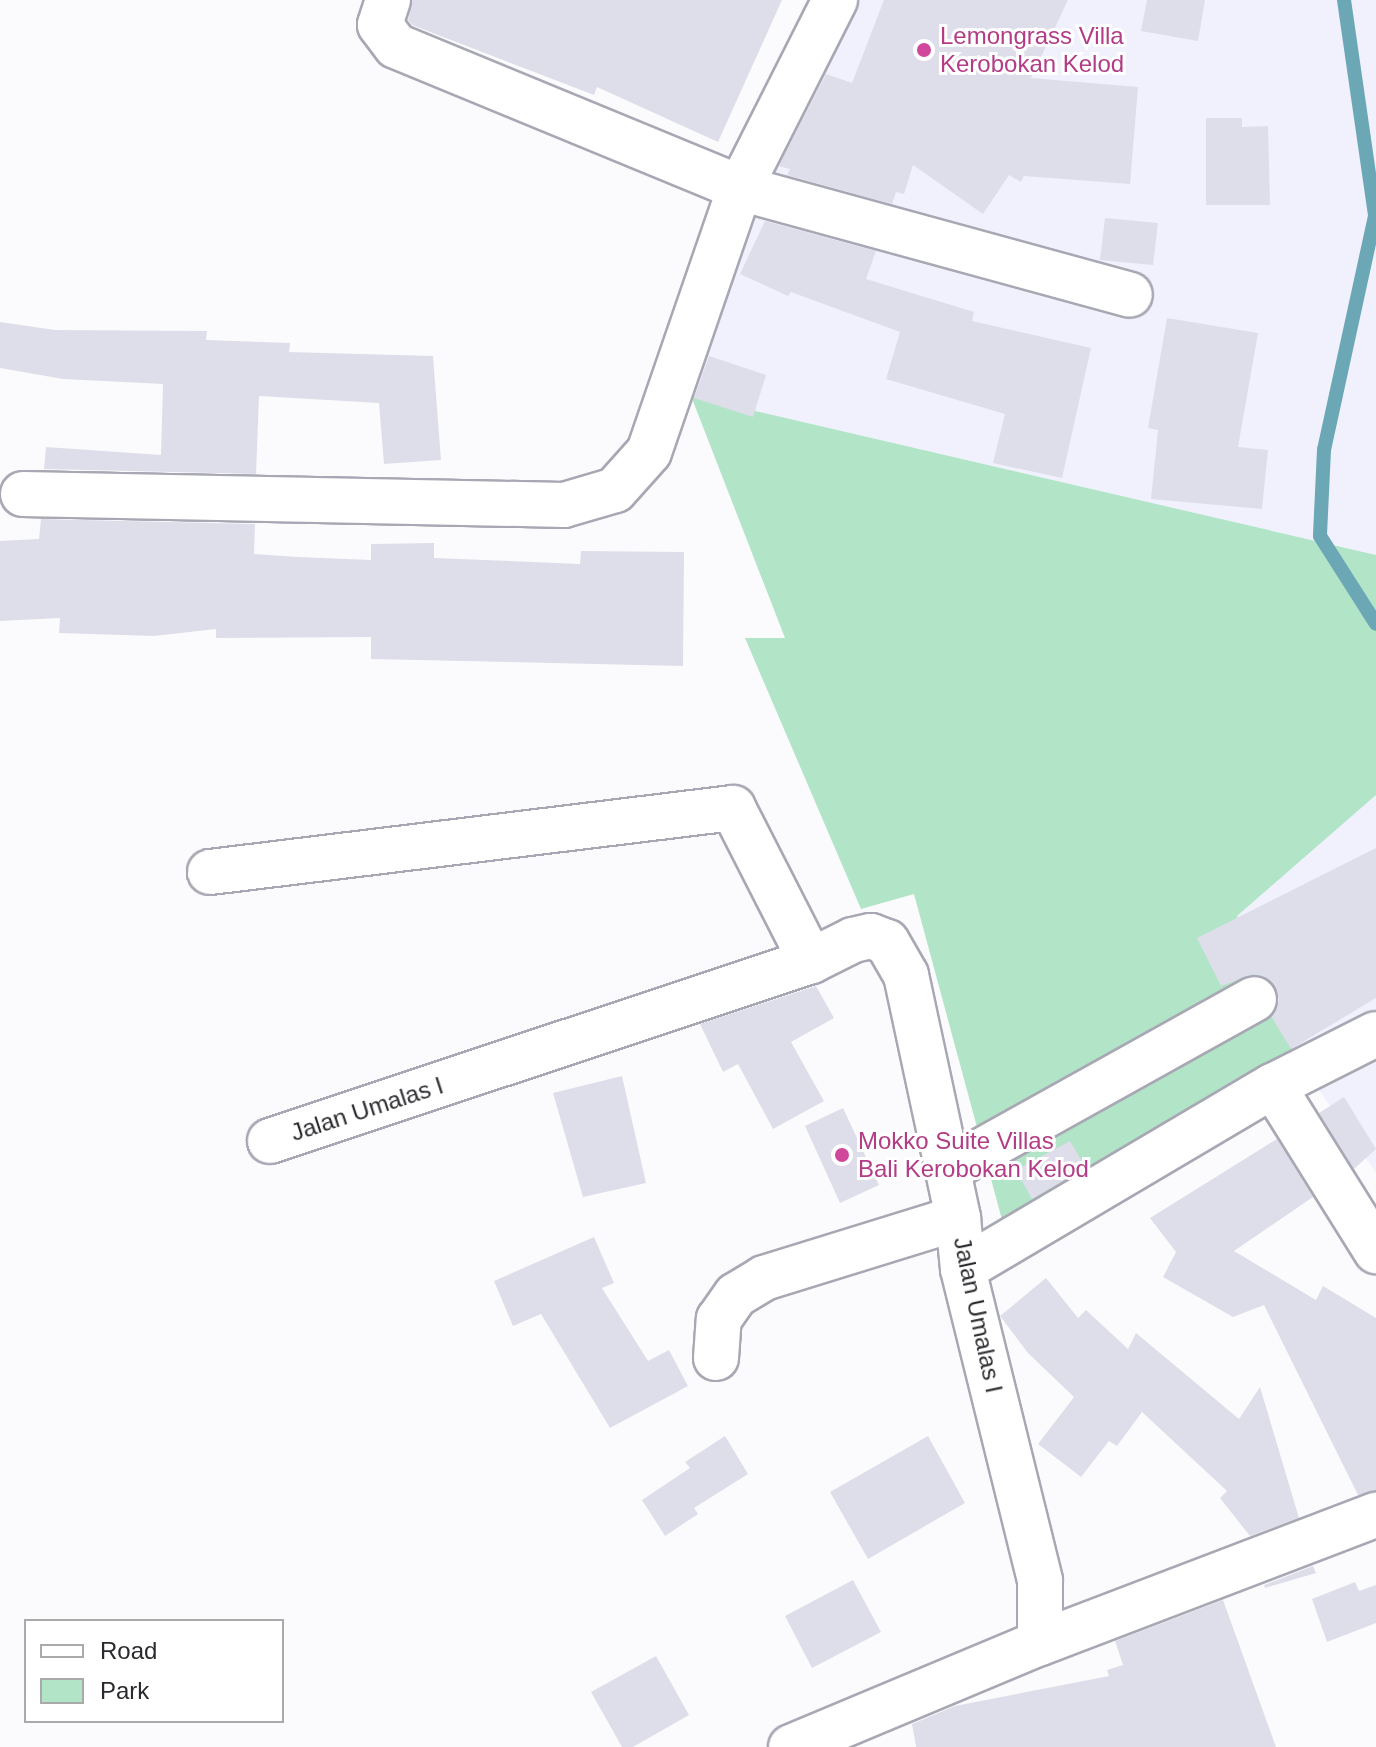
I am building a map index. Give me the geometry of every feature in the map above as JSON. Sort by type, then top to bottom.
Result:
[{"type":"street","points":[[388,0],[380,25],[396,46],[740,188],[1130,295]]},
{"type":"street","points":[[23,494],[564,505],[592,501],[633,475],[649,452],[740,188],[835,0]]},
{"type":"street","points":[[210,872],[733,808],[811,961]]},
{"type":"street","name":"Jalan Umalas I","points":[[270,1141],[811,961],[871,936],[899,955],[949,1169],[963,1269],[1040,1581],[1040,1643]]},
{"type":"street","points":[[949,1169],[1254,999]]},
{"type":"street","points":[[963,1269],[1273,1086],[1376,1034]]},
{"type":"street","points":[[1273,1086],[1376,1251]]},
{"type":"street","points":[[716,1358],[719,1319],[736,1295],[764,1278],[958,1218]]},
{"type":"street","points":[[791,1747],[1040,1643],[1376,1515]]},
{"type":"shaded area","points":[[832,0],[1376,0],[1376,555],[691,396],[675,326]]},
{"type":"shaded area","points":[[1376,795],[1376,1173],[1295,1055],[1237,916]]},
{"type":"green space","points":[[691,396],[1376,555],[1376,795],[1237,916],[1295,1055],[1008,1242],[914,894],[861,909],[745,638],[785,638]]},
{"type":"building","points":[[412,0],[782,0],[718,142],[597,87],[594,95],[412,25],[408,20]]},
{"type":"building","points":[[884,0],[1068,0],[1031,78],[1138,87],[1130,184],[1024,176],[1021,182],[1009,175],[983,214],[913,165],[904,194],[896,192],[892,204],[787,175],[790,169],[779,166],[826,74],[852,83]]},
{"type":"building","points":[[1147,0],[1205,0],[1198,41],[1141,31]]},
{"type":"building","points":[[1206,118],[1242,118],[1242,127],[1268,126],[1270,205],[1206,205]]},
{"type":"building","points":[[1105,218],[1158,223],[1153,265],[1100,260]]},
{"type":"building","points":[[765,221],[876,251],[866,279],[974,312],[972,321],[1091,348],[1062,478],[993,463],[1005,414],[886,379],[900,332],[791,292],[788,296],[740,274]]},
{"type":"building","points":[[1167,318],[1258,333],[1238,447],[1268,450],[1262,509],[1151,499],[1158,430],[1148,428]]},
{"type":"building","points":[[0,322],[55,330],[207,331],[206,340],[290,343],[289,352],[433,356],[441,460],[384,464],[379,403],[259,396],[256,474],[44,469],[46,447],[161,455],[163,384],[63,379],[0,368]]},
{"type":"building","points":[[709,356],[766,375],[753,417],[694,398]]},
{"type":"building","points":[[41,519],[255,524],[254,554],[298,557],[371,560],[371,544],[434,543],[434,558],[580,564],[581,551],[684,552],[683,666],[371,659],[371,637],[216,638],[216,629],[154,636],[59,633],[60,618],[0,621],[0,541],[39,539]]},
{"type":"building","points":[[1376,848],[1376,998],[1291,1049],[1271,1016],[1279,1000],[1275,986],[1254,974],[1221,986],[1197,938]]},
{"type":"building","points":[[816,986],[834,1018],[791,1042],[824,1101],[773,1129],[738,1064],[723,1072],[700,1024]]},
{"type":"building","points":[[622,1076],[646,1183],[583,1197],[553,1093]]},
{"type":"building","points":[[1344,1097],[1376,1149],[1354,1169],[1319,1113]]},
{"type":"building","name":"Mokko Suite Villas Bali Kerobokan Kelod","points":[[843,1108],[879,1185],[840,1203],[805,1126]]},
{"type":"building","points":[[1277,1139],[1313,1197],[1234,1251],[1316,1300],[1323,1286],[1376,1318],[1376,1491],[1358,1495],[1264,1305],[1233,1317],[1163,1277],[1176,1252],[1150,1218]]},
{"type":"building","points":[[1070,1141],[1086,1168],[1032,1199],[1016,1170]]},
{"type":"building","points":[[594,1237],[614,1283],[602,1288],[648,1361],[669,1350],[688,1386],[610,1428],[541,1314],[513,1326],[494,1281]]},
{"type":"building","points":[[1046,1278],[1078,1318],[1086,1310],[1128,1349],[1136,1333],[1239,1419],[1260,1387],[1299,1518],[1250,1536],[1220,1498],[1227,1491],[1142,1412],[1117,1446],[1109,1441],[1081,1477],[1038,1444],[1074,1397],[1028,1353],[1000,1316]]},
{"type":"building","points":[[725,1436],[748,1474],[694,1508],[698,1514],[665,1536],[642,1500],[690,1468],[685,1462]]},
{"type":"building","points":[[928,1436],[965,1503],[868,1559],[830,1492]]},
{"type":"building","points":[[1313,1566],[1316,1573],[1265,1588],[1264,1585]]},
{"type":"building","points":[[853,1580],[881,1632],[812,1668],[785,1616]]},
{"type":"building","points":[[1355,1582],[1359,1591],[1376,1585],[1376,1623],[1327,1642],[1312,1599]]},
{"type":"building","points":[[1223,1600],[1276,1747],[916,1747],[912,1724],[955,1706],[1109,1676],[1107,1670],[1123,1665],[1115,1641]]},
{"type":"building","points":[[656,1656],[689,1715],[633,1747],[622,1747],[591,1692]]},
{"type":"waterway","points":[[1344,0],[1375,216],[1324,450],[1320,536],[1376,624]]},
{"type":"place","name":"Lemongrass Villa Kerobokan Kelod","points":[[924,50]]},
{"type":"place","name":"Mokko Suite Villas Bali Kerobokan Kelod","points":[[842,1155]]}]
